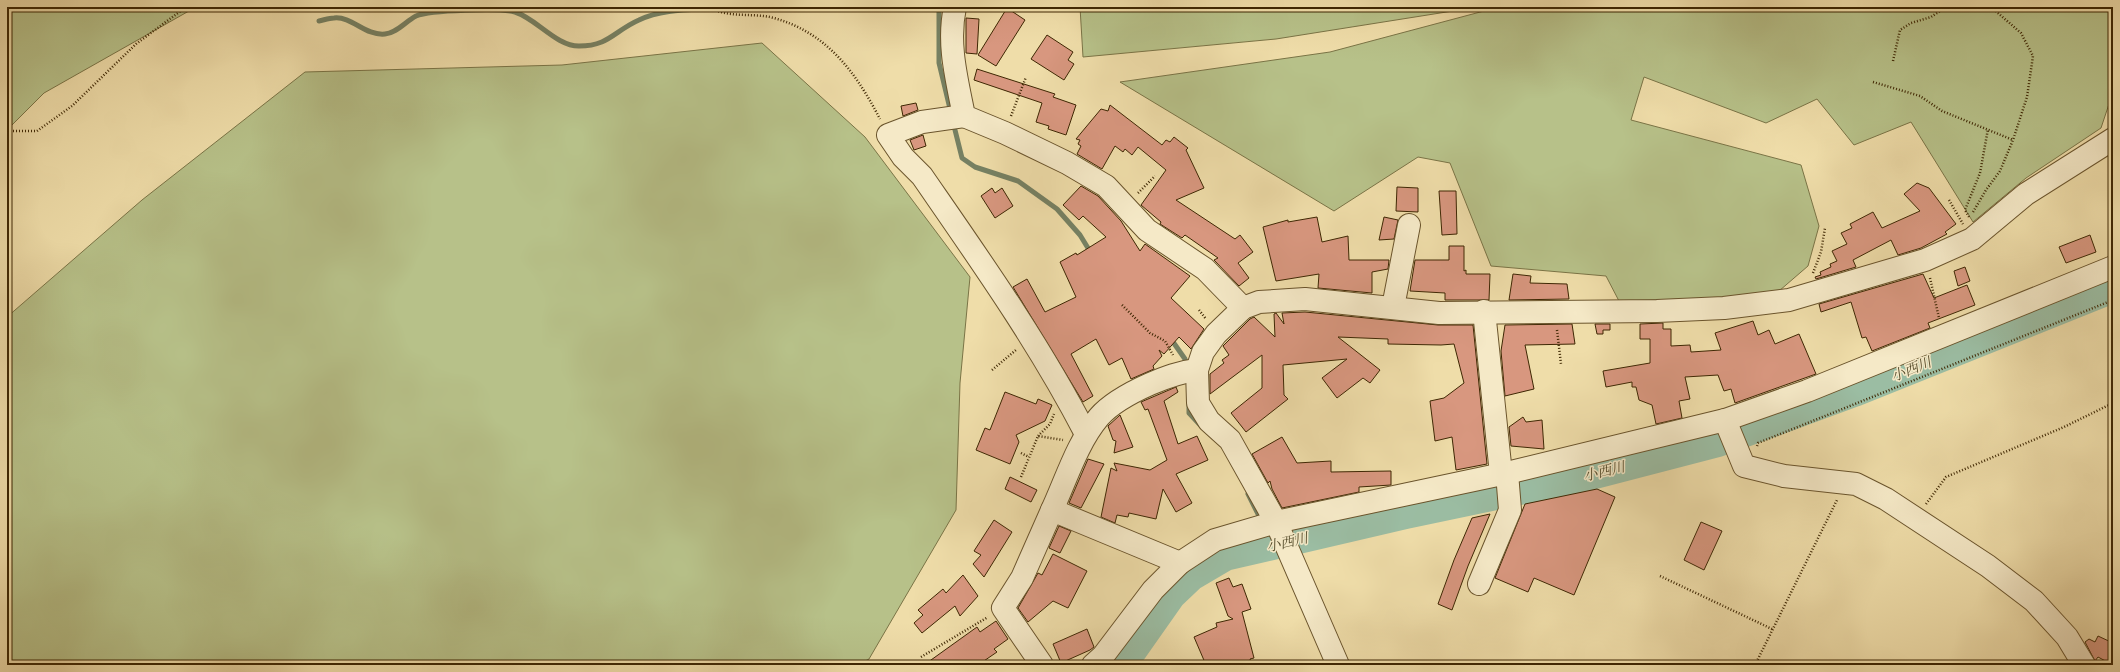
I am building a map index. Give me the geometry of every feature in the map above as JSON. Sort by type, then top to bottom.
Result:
[{"type":"street","points":[[955,7],[952,22],[952,54],[964,116]]},
{"type":"street","points":[[1086,434],[1061,386],[1032,337],[922,176],[903,157],[888,135],[922,122],[964,116],[1005,133],[1074,166],[1106,186],[1126,205],[1147,230],[1205,269],[1243,308]]},
{"type":"street","points":[[1042,665],[1003,608],[1022,578],[1086,434],[1099,416],[1118,400],[1188,371],[1216,334],[1243,308],[1259,302],[1305,299],[1439,313],[1656,311],[1724,308],[1789,300],[1925,260],[2113,139]]},
{"type":"street","points":[[1393,307],[1409,225]]},
{"type":"street","points":[[1094,665],[1103,656],[1153,590],[1180,563],[1215,540],[1276,522],[1504,474],[1725,420],[1807,391],[1944,337],[2113,267]]},
{"type":"street","points":[[1479,584],[1510,510],[1504,474],[1484,312]]},
{"type":"street","points":[[1032,337],[1028,352],[1058,405]]},
{"type":"street","points":[[1188,371],[1198,403],[1209,421],[1230,440],[1276,522],[1338,665]]},
{"type":"street","points":[[1725,420],[1744,466],[1784,476],[1856,484],[1918,519],[1988,566],[2034,601],[2067,637],[2084,665]]},
{"type":"street","points":[[1052,510],[1180,563]]},
{"type":"path","points":[[7,131],[37,131],[72,106],[136,44],[186,7]]},
{"type":"path","points":[[707,7],[725,13],[770,17],[801,29],[834,51],[857,78],[888,135]]},
{"type":"path","points":[[1893,61],[1900,30],[1911,23],[1931,17],[1946,7]]},
{"type":"path","points":[[1973,230],[1986,190],[2000,171],[2013,140],[2028,97],[2034,56],[2020,33],[1991,7]]},
{"type":"path","points":[[1005,133],[1026,77]]},
{"type":"path","points":[[1873,82],[1920,96],[1942,111],[2013,140]]},
{"type":"path","points":[[1973,230],[1965,210],[1980,174],[1988,129]]},
{"type":"path","points":[[1126,205],[1155,176]]},
{"type":"path","points":[[1949,200],[1973,230]]},
{"type":"path","points":[[1808,279],[1812,274],[1821,252],[1825,228]]},
{"type":"path","points":[[1925,260],[1944,337]]},
{"type":"path","points":[[1744,466],[1758,443],[2113,300]]},
{"type":"path","points":[[1122,305],[1150,333],[1165,341],[1174,356],[1188,371]]},
{"type":"path","points":[[1555,311],[1562,364]]},
{"type":"path","points":[[992,370],[1032,337]]},
{"type":"path","points":[[1918,519],[1933,493],[1946,477],[2064,427],[2113,403]]},
{"type":"path","points":[[1021,477],[1038,436],[1050,424],[1058,405]]},
{"type":"path","points":[[1038,436],[1059,439]]},
{"type":"path","points":[[1021,453],[1029,457]]},
{"type":"path","points":[[1755,665],[1846,482]]},
{"type":"path","points":[[1660,576],[1772,629]]},
{"type":"path","points":[[921,657],[1003,608]]},
{"type":"green space","points":[[7,7],[196,7],[44,93],[7,130]]},
{"type":"green space","points":[[1080,7],[1478,7],[1276,39],[1083,57]]},
{"type":"green space","points":[[1499,7],[2113,7],[2113,92],[2101,128],[2026,178],[1973,222],[1911,122],[1854,145],[1817,99],[1766,123],[1644,77],[1631,120],[1801,165],[1819,226],[1808,266],[1779,291],[1723,298],[1619,301],[1606,276],[1491,266],[1450,163],[1418,157],[1334,211],[1120,82],[1330,52]]},
{"type":"green space","points":[[762,43],[865,137],[970,277],[960,383],[956,510],[869,659],[858,665],[7,665],[7,317],[142,200],[305,72],[562,65]]},
{"type":"building","points":[[1007,8],[1025,20],[996,66],[978,55]]},
{"type":"building","points":[[966,18],[979,19],[977,54],[966,53]]},
{"type":"building","points":[[1047,35],[1073,52],[1068,60],[1074,64],[1064,80],[1031,59]]},
{"type":"building","points":[[977,69],[1055,94],[1053,97],[1076,105],[1066,135],[1048,129],[1049,126],[1036,122],[1042,103],[974,80]]},
{"type":"building","points":[[916,103],[918,110],[903,116],[901,106]]},
{"type":"building","points":[[1110,105],[1162,145],[1166,140],[1170,142],[1174,137],[1188,148],[1186,150],[1204,188],[1176,200],[1235,239],[1240,235],[1253,252],[1238,263],[1249,278],[1239,286],[1214,260],[1218,258],[1185,235],[1182,238],[1160,224],[1161,222],[1141,205],[1166,170],[1138,147],[1132,155],[1125,149],[1123,152],[1115,146],[1102,169],[1077,154],[1081,146],[1078,144],[1080,140],[1076,139],[1101,109],[1108,111]]},
{"type":"building","points":[[923,135],[926,146],[914,150],[910,140]]},
{"type":"building","points":[[1917,183],[1929,188],[1956,224],[1945,232],[1947,234],[1921,248],[1898,255],[1891,240],[1853,260],[1856,267],[1816,279],[1815,277],[1821,275],[1820,272],[1831,267],[1830,264],[1837,261],[1832,251],[1847,244],[1841,233],[1852,228],[1850,224],[1873,212],[1882,228],[1920,211],[1904,194]]},
{"type":"building","points":[[1081,186],[1098,196],[1121,221],[1140,251],[1145,244],[1190,276],[1171,298],[1204,329],[1191,349],[1179,337],[1164,354],[1159,350],[1162,356],[1153,366],[1154,369],[1131,379],[1122,358],[1109,365],[1096,339],[1071,354],[1093,396],[1083,402],[1013,287],[1027,279],[1045,312],[1076,297],[1060,262],[1076,253],[1077,255],[1106,237],[1083,216],[1079,220],[1063,205]]},
{"type":"building","points":[[1397,187],[1418,188],[1418,212],[1396,211]]},
{"type":"building","points":[[992,188],[995,193],[1002,188],[1013,206],[995,218],[981,196]]},
{"type":"building","points":[[1439,191],[1456,191],[1457,234],[1442,235]]},
{"type":"building","points":[[1317,217],[1322,242],[1348,236],[1349,260],[1389,260],[1388,269],[1372,272],[1372,293],[1318,288],[1319,274],[1276,281],[1263,227],[1288,220],[1288,222]]},
{"type":"building","points":[[1384,217],[1398,220],[1394,239],[1379,240]]},
{"type":"building","points":[[2090,235],[2096,252],[2066,263],[2059,247]]},
{"type":"building","points":[[1449,246],[1464,246],[1464,271],[1466,270],[1466,274],[1490,274],[1489,300],[1445,300],[1445,293],[1410,291],[1415,260],[1449,260]]},
{"type":"building","points":[[1965,267],[1970,281],[1958,286],[1954,271]]},
{"type":"building","points":[[1513,274],[1531,276],[1530,283],[1567,284],[1569,299],[1509,300]]},
{"type":"building","points":[[1923,274],[1934,298],[1967,285],[1975,305],[1928,323],[1930,328],[1872,351],[1866,337],[1862,338],[1851,302],[1821,312],[1819,304]]},
{"type":"building","points":[[1305,312],[1438,325],[1473,325],[1487,464],[1456,470],[1452,437],[1435,441],[1430,401],[1444,398],[1464,383],[1454,344],[1388,344],[1388,339],[1338,337],[1380,370],[1370,383],[1363,378],[1337,398],[1322,378],[1347,359],[1283,365],[1284,395],[1288,399],[1246,432],[1231,413],[1262,388],[1262,355],[1210,394],[1210,374],[1224,363],[1222,360],[1229,355],[1223,346],[1250,319],[1254,317],[1275,337],[1274,314],[1276,313],[1284,324],[1282,313]]},
{"type":"building","points":[[1753,321],[1758,335],[1769,330],[1775,344],[1799,334],[1816,374],[1735,403],[1731,389],[1724,391],[1718,375],[1685,377],[1690,399],[1679,401],[1682,418],[1656,424],[1652,405],[1639,400],[1636,387],[1632,387],[1632,382],[1606,387],[1603,371],[1650,363],[1650,339],[1640,339],[1640,324],[1663,323],[1663,329],[1671,329],[1671,346],[1690,345],[1691,352],[1721,350],[1715,333]]},
{"type":"building","points":[[1572,324],[1575,344],[1525,345],[1534,389],[1505,396],[1501,351],[1505,325]]},
{"type":"building","points":[[1595,324],[1610,324],[1610,330],[1603,330],[1603,334],[1597,334]]},
{"type":"building","points":[[1176,387],[1178,392],[1164,401],[1178,444],[1197,436],[1208,460],[1176,474],[1192,503],[1176,512],[1163,489],[1156,519],[1129,513],[1128,517],[1117,515],[1115,523],[1101,517],[1111,468],[1117,471],[1114,463],[1150,470],[1167,460],[1148,409],[1145,410],[1141,402]]},
{"type":"building","points":[[1005,392],[1036,404],[1038,399],[1052,405],[1045,421],[1016,435],[1019,442],[1010,464],[976,450],[985,428],[990,430]]},
{"type":"building","points":[[1120,415],[1133,447],[1114,453],[1116,441],[1113,440],[1108,426]]},
{"type":"building","points":[[1523,417],[1526,422],[1542,420],[1544,449],[1511,446],[1509,427]]},
{"type":"building","points":[[1282,437],[1297,463],[1331,461],[1331,472],[1391,471],[1391,485],[1359,487],[1359,492],[1282,508],[1272,489],[1270,481],[1268,483],[1252,454]]},
{"type":"building","points":[[1088,459],[1104,464],[1081,508],[1069,503]]},
{"type":"building","points":[[1010,477],[1037,490],[1031,502],[1005,489]]},
{"type":"building","points":[[1597,489],[1615,497],[1574,595],[1534,578],[1528,592],[1495,578],[1525,504]]},
{"type":"building","points":[[1490,514],[1468,566],[1452,610],[1438,604],[1454,560],[1472,518]]},
{"type":"building","points":[[994,520],[1012,532],[984,577],[973,564],[981,555],[974,551]]},
{"type":"building","points":[[1701,522],[1722,531],[1704,570],[1684,560]]},
{"type":"building","points":[[1059,526],[1071,531],[1060,553],[1049,548]]},
{"type":"building","points":[[1053,554],[1087,571],[1068,608],[1053,601],[1028,622],[1018,608],[1038,573],[1042,575]]},
{"type":"building","points":[[963,575],[978,596],[960,616],[955,606],[922,633],[914,623],[923,615],[918,610],[943,589],[946,593]]},
{"type":"building","points":[[1229,578],[1233,587],[1242,584],[1251,609],[1242,612],[1254,658],[1250,659],[1252,665],[1206,665],[1194,637],[1217,627],[1216,623],[1233,619],[1228,616],[1216,583]]},
{"type":"building","points":[[996,621],[1008,639],[994,649],[997,652],[978,665],[924,665],[977,627],[980,632]]},
{"type":"building","points":[[1087,629],[1094,647],[1061,663],[1053,644]]},
{"type":"building","points":[[2098,636],[2113,643],[2113,665],[2098,657],[2095,661],[2085,642],[2089,639],[2095,642]]},
{"type":"waterway","points":[[319,21],[330,18],[341,18],[371,32],[385,34],[394,31],[412,18],[424,14],[466,10],[507,11],[523,15],[562,42],[579,46],[605,41],[630,24],[659,13],[725,7]]},
{"type":"waterway","points":[[939,7],[939,63],[951,113]]},
{"type":"waterway","points":[[953,122],[962,158],[975,167],[1018,181],[1057,209],[1080,235],[1091,253]]},
{"type":"waterway","name":"小西川","points":[[1119,665],[1133,649],[1171,595],[1191,576],[1225,556],[1406,514],[1591,475],[1718,442],[1854,392],[2113,288]]},
{"type":"waterway","points":[[1171,339],[1185,359],[1185,366]]},
{"type":"waterway","points":[[1189,404],[1189,413],[1202,427]]},
{"type":"waterway","points":[[1248,494],[1261,520]]},
{"type":"waterway","points":[[1267,531],[1274,545]]}]
